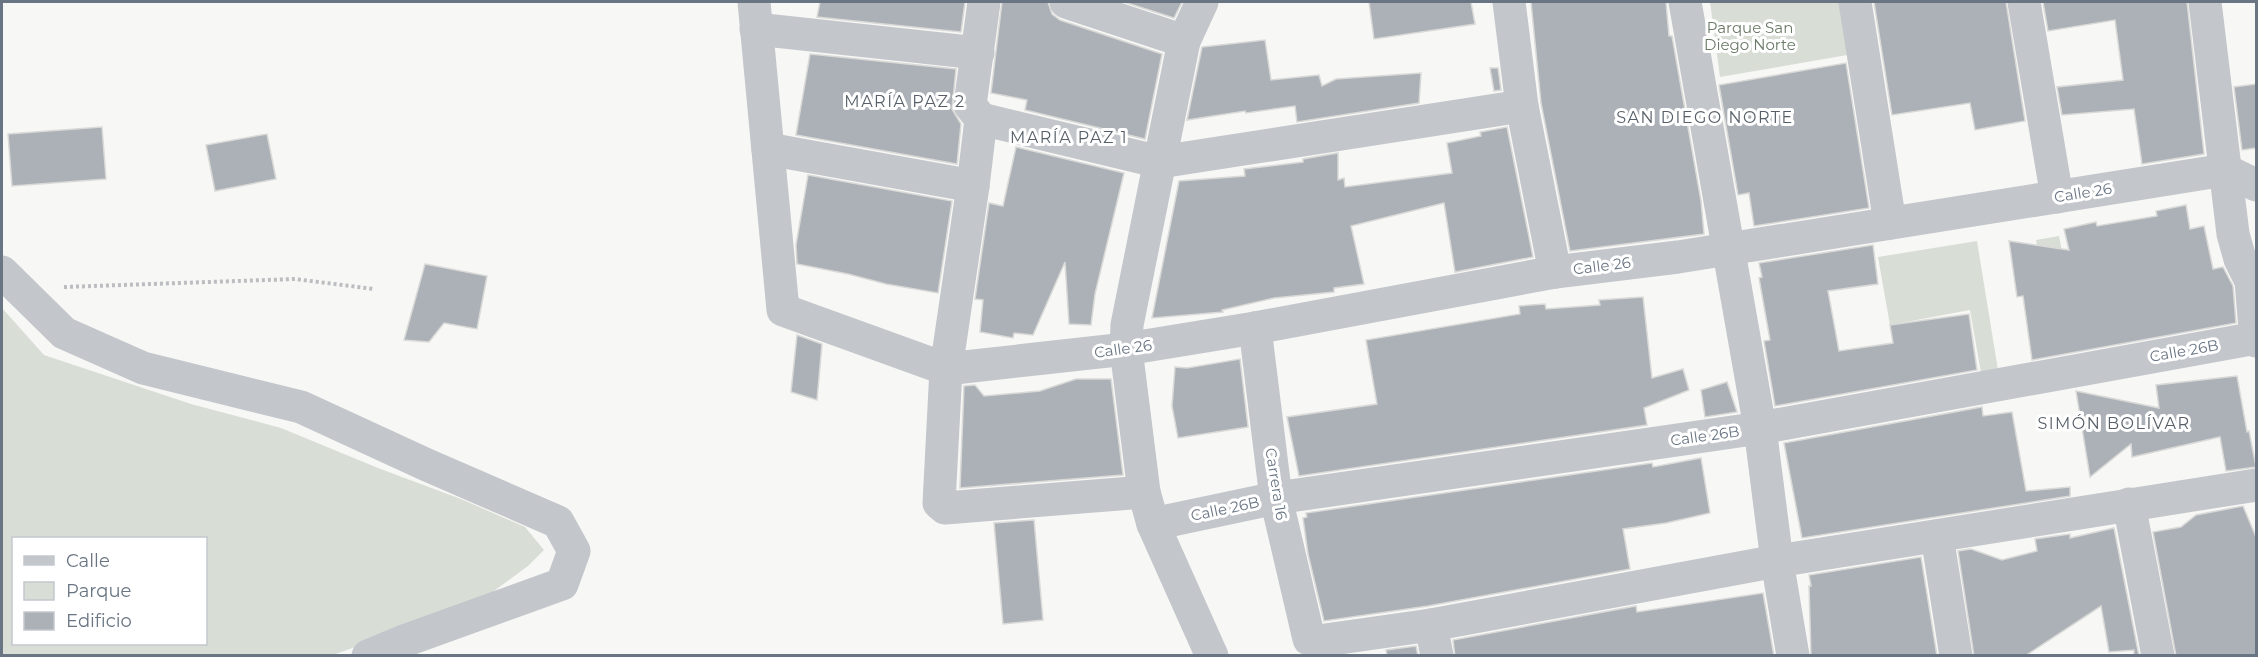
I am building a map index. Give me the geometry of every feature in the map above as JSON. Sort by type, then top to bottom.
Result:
[{"type":"street","points":[[984,2],[970,105],[981,119],[1160,162],[1522,106]]},
{"type":"street","points":[[1066,2],[1184,41]]},
{"type":"street","points":[[1202,2],[1184,41],[1126,325],[1126,349],[1144,492],[1153,524],[1212,656]]},
{"type":"street","points":[[1509,2],[1522,106],[1555,272]]},
{"type":"street","points":[[1685,2],[1760,428],[1777,561],[1793,656]]},
{"type":"street","points":[[1855,2],[1890,223]]},
{"type":"street","points":[[2024,2],[2057,197]]},
{"type":"street","points":[[2205,2],[2233,234],[2240,259],[2254,281],[2256,339]]},
{"type":"street","points":[[946,369],[783,310],[755,15],[978,53]]},
{"type":"street","points":[[981,119],[946,369],[939,503],[945,508],[1144,492]]},
{"type":"street","points":[[768,148],[973,186]]},
{"type":"street","points":[[2225,170],[2256,185]]},
{"type":"street","name":"Calle 26","points":[[946,369],[1126,349],[1256,328],[1555,272],[1678,257],[2225,170]]},
{"type":"street","points":[[9,280],[64,333],[143,368],[301,407],[558,522],[574,551],[562,584],[404,640],[368,656]]},
{"type":"street","name":"Carrera 16","points":[[1256,328],[1276,498],[1309,639],[1318,641],[1434,640]]},
{"type":"street","name":"Calle 26B","points":[[1153,524],[1276,498],[1760,428],[2256,339]]},
{"type":"street","points":[[1434,640],[1777,561],[2256,485]]},
{"type":"street","points":[[2129,504],[2158,656]]},
{"type":"street","points":[[1937,536],[1956,656]]},
{"type":"path","points":[[9,280],[295,279],[374,289]]},
{"type":"green space","name":"Parque San Diego Norte","points":[[1710,2],[1851,2],[1859,53],[1720,77]]},
{"type":"green space","points":[[2059,236],[2070,293],[2048,297],[2036,240]]},
{"type":"green space","points":[[1977,241],[1998,370],[1981,373],[1970,310],[1890,325],[1878,257]]},
{"type":"green space","points":[[2,308],[44,355],[191,404],[281,428],[461,499],[525,527],[544,550],[528,566],[479,602],[333,655],[2,655]]},
{"type":"building","points":[[820,2],[965,2],[961,32],[817,17]]},
{"type":"building","points":[[1002,2],[1048,2],[1052,14],[1060,20],[1162,54],[1145,139],[1025,110],[1027,100],[991,93]]},
{"type":"building","points":[[1124,2],[1182,2],[1174,18]]},
{"type":"building","points":[[1369,2],[1471,2],[1475,24],[1374,39]]},
{"type":"building","points":[[1531,2],[1666,2],[1669,36],[1672,36],[1701,201],[1704,234],[1570,251],[1541,103]]},
{"type":"building","points":[[1874,2],[2006,2],[2025,121],[1975,130],[1970,103],[1892,115]]},
{"type":"building","points":[[2043,2],[2187,2],[2204,154],[2142,164],[2134,109],[2062,115],[2057,87],[2123,80],[2115,20],[2048,31]]},
{"type":"building","points":[[1265,40],[1271,80],[1319,75],[1322,86],[1336,79],[1421,73],[1419,103],[1297,122],[1295,106],[1187,120],[1202,47]]},
{"type":"building","points":[[810,54],[956,69],[952,109],[961,124],[957,164],[796,135]]},
{"type":"building","points":[[1846,63],[1869,208],[1754,226],[1749,193],[1738,195],[1719,85]]},
{"type":"building","points":[[1490,68],[1498,68],[1501,90],[1494,91]]},
{"type":"building","points":[[2256,84],[2256,148],[2242,150],[2234,87]]},
{"type":"building","points":[[102,127],[106,179],[12,186],[8,134]]},
{"type":"building","points":[[1507,127],[1533,257],[1455,272],[1444,203],[1351,226],[1364,284],[1334,288],[1334,292],[1274,298],[1222,310],[1223,312],[1152,318],[1179,181],[1245,176],[1244,169],[1303,162],[1303,159],[1338,153],[1338,180],[1344,178],[1345,187],[1452,173],[1447,143],[1481,136],[1480,132]]},
{"type":"building","points":[[267,134],[276,179],[215,191],[206,145]]},
{"type":"building","points":[[1016,147],[1124,173],[1095,294],[1091,325],[1069,324],[1065,262],[1033,335],[1014,333],[1013,338],[980,332],[983,300],[975,299],[989,203],[1003,206]]},
{"type":"building","points":[[808,175],[952,201],[938,293],[797,264],[796,245]]},
{"type":"building","points":[[2186,205],[2190,229],[2204,226],[2213,269],[2223,267],[2233,286],[2236,323],[2032,360],[2023,296],[2017,297],[2009,241],[2069,250],[2064,229],[2096,222],[2097,226],[2157,216],[2156,211]]},
{"type":"building","points":[[1873,245],[1878,284],[1828,291],[1839,351],[1893,343],[1890,325],[1969,314],[1977,370],[1775,406],[1764,341],[1770,340],[1759,278],[1762,277],[1759,263]]},
{"type":"building","points":[[425,264],[487,276],[477,329],[444,323],[429,342],[404,340]]},
{"type":"building","points":[[1643,297],[1652,378],[1683,369],[1689,390],[1644,408],[1647,425],[1299,476],[1287,417],[1377,404],[1366,340],[1520,314],[1519,306],[1545,304],[1546,309],[1600,305],[1599,300]]},
{"type":"building","points":[[797,335],[822,344],[817,400],[791,392]]},
{"type":"building","points":[[1240,359],[1248,427],[1178,438],[1172,406],[1175,367],[1187,368]]},
{"type":"building","points":[[2237,376],[2256,467],[2226,471],[2220,437],[2132,457],[2131,444],[2090,477],[2076,391],[2159,408],[2156,385]]},
{"type":"building","points":[[1076,379],[1111,379],[1123,475],[960,488],[964,386],[975,385],[984,396],[1040,391]]},
{"type":"building","points":[[1727,382],[1737,412],[1705,417],[1701,390]]},
{"type":"building","points":[[1982,407],[1983,416],[2012,412],[2026,491],[2070,487],[2070,496],[1802,538],[1784,443]]},
{"type":"building","points":[[1701,458],[1710,513],[1666,523],[1623,529],[1630,569],[1428,606],[1324,621],[1308,554],[1303,518],[1307,517],[1306,513],[1652,463],[1653,467]]},
{"type":"building","points":[[2243,506],[2256,537],[2256,656],[2176,656],[2153,532],[2181,527],[2196,515]]},
{"type":"building","points":[[1034,520],[1043,620],[1003,624],[994,523]]},
{"type":"building","points":[[2114,528],[2139,656],[2134,656],[2134,650],[2109,652],[2101,606],[2025,656],[1974,656],[1958,551],[1971,549],[2002,560],[2037,551],[2035,539],[2070,534],[2070,538]]},
{"type":"building","points":[[1921,557],[1937,656],[1811,656],[1809,575]]},
{"type":"building","points":[[1763,593],[1774,656],[1455,656],[1453,640],[1636,606],[1637,612]]},
{"type":"building","points":[[1416,646],[1418,656],[1387,656],[1386,650]]},
{"type":"district","name":"MARÍA PAZ 2","points":[[905,101]]},
{"type":"district","name":"SAN DIEGO NORTE","points":[[1705,117]]},
{"type":"district","name":"MARÍA PAZ 1","points":[[1069,137]]},
{"type":"district","name":"SIMÓN BOLÍVAR","points":[[2114,423]]}]
